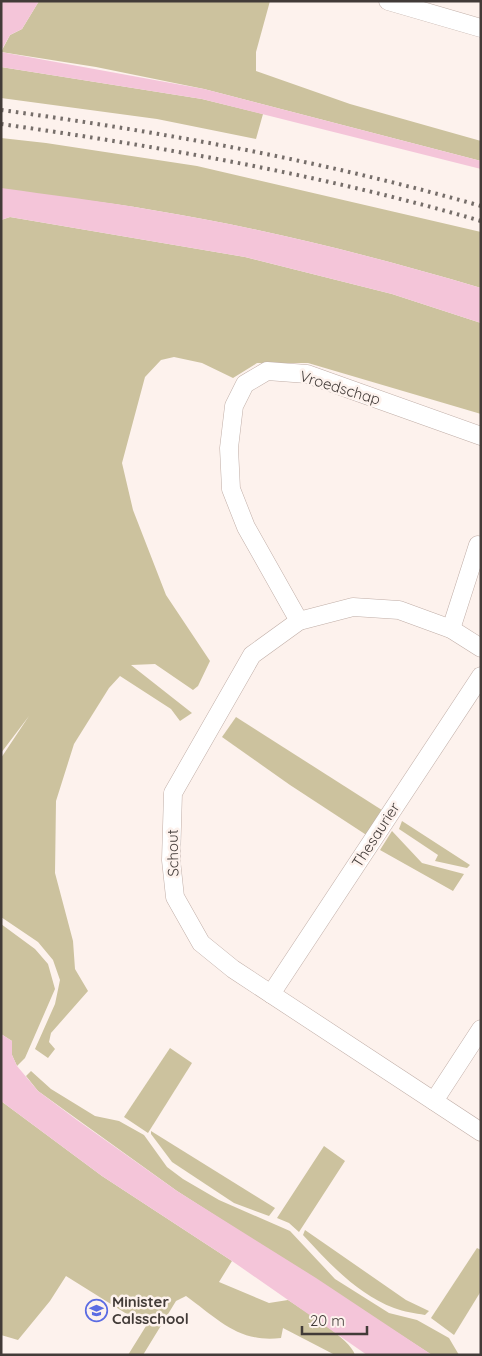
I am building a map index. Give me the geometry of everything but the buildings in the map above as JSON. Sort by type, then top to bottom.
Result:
[{"type":"street","points":[[388,1],[481,28]]},
{"type":"street","name":"Vroedschap","points":[[299,621],[246,527],[231,489],[229,448],[234,406],[245,384],[267,371],[307,374],[481,436]]},
{"type":"street","points":[[451,629],[478,545]]},
{"type":"street","name":"Schout","points":[[481,648],[451,629],[399,610],[353,607],[299,621],[252,655],[173,793],[170,860],[175,897],[200,943],[233,969],[270,994],[481,1132]]},
{"type":"street","name":"Thesaurier","points":[[270,994],[481,676]]},
{"type":"street","points":[[434,1101],[481,1029]]},
{"type":"shaded area","points":[[1,1],[39,1],[22,29],[10,35],[1,51]]},
{"type":"shaded area","points":[[39,1],[270,1],[256,52],[256,71],[350,104],[481,141],[481,161],[204,89],[96,67],[1,52],[10,35],[22,29]]},
{"type":"shaded area","points":[[1,52],[204,89],[481,161],[481,169],[202,99],[1,67]]},
{"type":"shaded area","points":[[1,67],[202,99],[263,114],[256,139],[157,119],[1,98]]},
{"type":"shaded area","points":[[1,138],[197,166],[481,232],[481,288],[359,254],[235,225],[133,207],[1,190]]},
{"type":"shaded area","points":[[1,188],[114,204],[235,225],[359,254],[440,276],[481,288],[481,323],[392,294],[245,257],[10,217],[1,220]]},
{"type":"shaded area","points":[[10,217],[245,257],[392,294],[481,323],[481,414],[308,363],[257,363],[233,378],[202,363],[174,357],[161,360],[145,377],[122,463],[133,510],[166,595],[210,661],[198,686],[193,690],[155,664],[131,665],[192,713],[180,721],[171,709],[120,676],[109,688],[74,744],[56,801],[55,873],[73,941],[75,969],[88,991],[51,1033],[49,1042],[55,1049],[48,1058],[35,1049],[55,1004],[60,980],[53,960],[38,942],[1,917],[1,758],[29,716],[1,753],[1,220]]},
{"type":"shaded area","points":[[236,717],[385,812],[371,838],[290,785],[222,737]]},
{"type":"shaded area","points":[[402,821],[470,865],[467,868],[435,861],[438,855],[399,829]]},
{"type":"shaded area","points":[[392,831],[422,863],[464,874],[453,891],[380,850]]},
{"type":"shaded area","points":[[1,924],[35,949],[48,964],[55,989],[25,1058],[17,1066],[12,1055],[12,1041],[1,1034]]},
{"type":"shaded area","points":[[1,1034],[12,1041],[12,1055],[17,1066],[38,1091],[177,1191],[316,1278],[432,1355],[367,1355],[232,1261],[102,1176],[1,1101]]},
{"type":"shaded area","points":[[170,1048],[192,1063],[148,1133],[124,1117]]},
{"type":"shaded area","points":[[31,1071],[51,1089],[95,1116],[119,1121],[144,1135],[167,1167],[183,1179],[219,1200],[290,1231],[335,1279],[389,1313],[417,1320],[449,1338],[459,1355],[432,1355],[177,1191],[38,1091],[26,1076]]},
{"type":"shaded area","points":[[1,1101],[102,1176],[232,1261],[219,1282],[269,1303],[288,1300],[336,1333],[352,1348],[355,1355],[335,1355],[283,1328],[281,1338],[266,1339],[241,1333],[219,1321],[186,1296],[176,1301],[143,1355],[128,1355],[146,1326],[66,1276],[50,1301],[18,1340],[1,1335]]},
{"type":"shaded area","points":[[151,1131],[275,1208],[269,1216],[234,1203],[172,1162],[151,1134]]},
{"type":"shaded area","points":[[324,1146],[345,1161],[299,1232],[289,1223],[277,1218]]},
{"type":"shaded area","points":[[305,1230],[406,1300],[429,1311],[425,1315],[394,1308],[368,1295],[344,1277],[323,1256],[303,1235]]},
{"type":"shaded area","points":[[477,1248],[481,1250],[481,1291],[454,1335],[431,1318]]},
{"type":"railway","points":[[1,110],[243,149],[363,175],[481,206]]},
{"type":"railway","points":[[1,124],[122,142],[303,176],[481,221]]},
{"type":"place","name":"Minister Calsschool","points":[[96,1311]]}]
